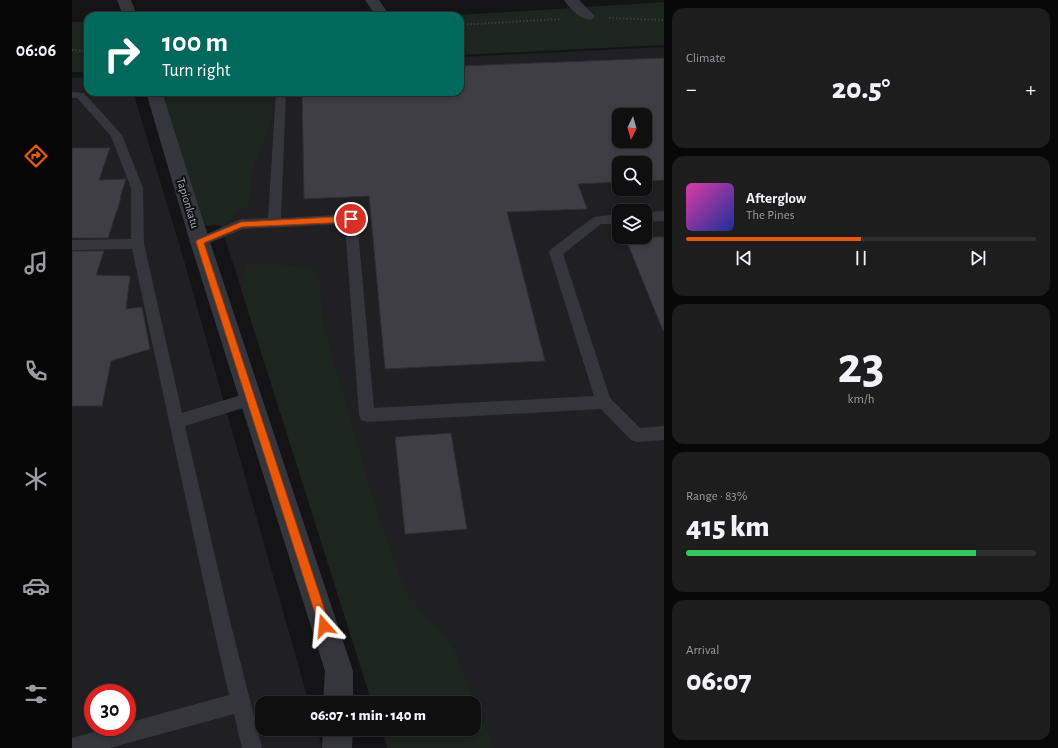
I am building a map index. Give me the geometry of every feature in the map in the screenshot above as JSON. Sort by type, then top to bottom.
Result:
[{"type":"street","points":[[124,0],[128,12]]},
{"type":"street","points":[[372,0],[380,12]]},
{"type":"street","points":[[571,0],[588,16]]},
{"type":"street","name":"Tapionkatu","points":[[155,96],[200,242],[339,671],[338,696]]},
{"type":"street","points":[[337,748],[338,736]]},
{"type":"lane","points":[[76,95],[116,136],[137,188],[137,244],[176,422],[252,748]]},
{"type":"lane","points":[[274,223],[281,96]]},
{"type":"lane","points":[[652,217],[664,216]]},
{"type":"lane","points":[[200,242],[241,224],[351,219],[367,415],[604,402]]},
{"type":"lane","points":[[612,219],[598,220],[556,252],[604,402],[637,435],[664,433]]},
{"type":"lane","points":[[72,245],[137,244]]},
{"type":"lane","points":[[176,422],[251,399]]},
{"type":"lane","points":[[72,748],[241,702]]},
{"type":"path","points":[[72,50],[84,51]]},
{"type":"shaded area","points":[[664,2],[664,45],[464,55],[464,15]]},
{"type":"shaded area","points":[[72,22],[84,22],[84,72],[72,72]]},
{"type":"shaded area","points":[[664,47],[664,748],[387,748],[384,736],[481,736],[481,696],[371,696],[224,235],[172,96],[464,96],[464,57]]},
{"type":"shaded area","points":[[84,77],[84,96],[134,96],[181,250],[307,696],[255,696],[255,736],[319,736],[322,748],[72,748],[72,78]]},
{"type":"shaded area","points":[[160,96],[272,96],[272,118],[251,174],[250,203],[224,225],[201,226]]},
{"type":"shaded area","points":[[245,263],[286,265],[315,269],[320,282],[323,324],[379,519],[406,592],[454,649],[473,696],[370,696],[242,292]]},
{"type":"shaded area","points":[[481,716],[494,748],[389,748],[385,736],[481,736]]},
{"type":"building","points":[[664,58],[664,180],[652,181],[652,156],[612,156],[612,182],[578,184],[587,209],[507,212],[545,361],[385,369],[369,196],[304,199],[302,96],[464,96],[464,66]]},
{"type":"building","points":[[72,148],[110,148],[99,180],[126,179],[108,238],[72,238]]},
{"type":"building","points":[[652,237],[664,237],[663,331],[628,244],[652,244]]},
{"type":"building","points":[[72,251],[104,251],[96,275],[130,276],[126,309],[142,307],[150,349],[111,361],[102,406],[72,406]]},
{"type":"building","points":[[451,433],[467,529],[405,534],[395,437]]},
{"type":"route","points":[[324,626],[200,242],[241,224],[351,219]]}]
